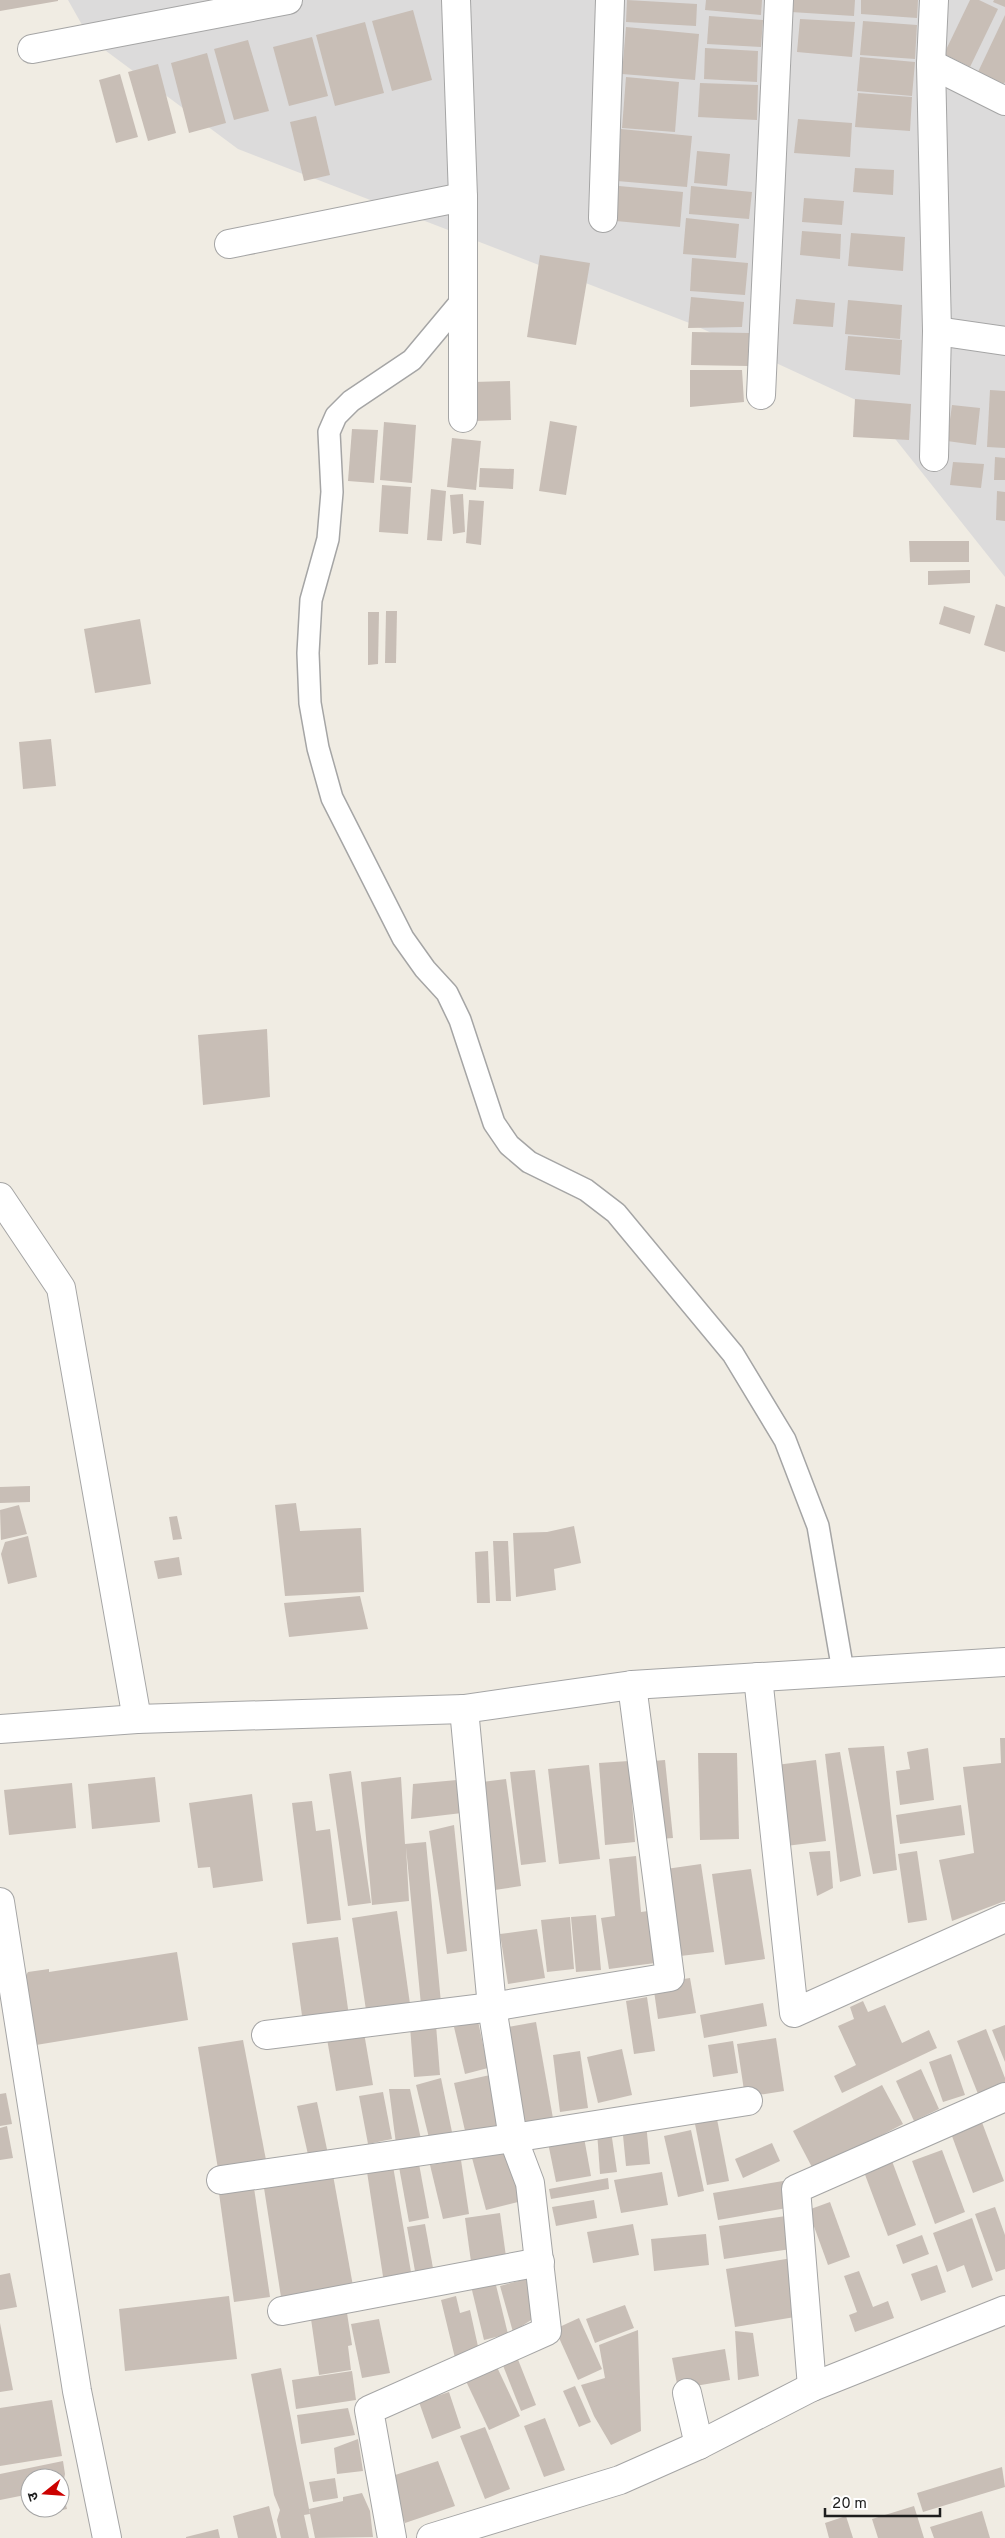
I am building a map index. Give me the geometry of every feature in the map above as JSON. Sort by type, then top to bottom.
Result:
[{"type":"street","points":[[32,49],[288,0]]},
{"type":"street","points":[[456,0],[463,197],[463,418]]},
{"type":"street","points":[[603,218],[610,0]]},
{"type":"street","points":[[761,395],[779,0]]},
{"type":"street","points":[[934,0],[931,64],[937,331],[934,457]]},
{"type":"street","points":[[931,64],[1005,102]]},
{"type":"street","points":[[229,244],[463,197]]},
{"type":"street","points":[[937,331],[1005,341]]},
{"type":"street","points":[[0,1197],[61,1288],[137,1719]]},
{"type":"street","points":[[0,1729],[137,1719],[464,1709],[632,1686],[1005,1662]]},
{"type":"street","points":[[758,1677],[794,2013],[1005,1918]]},
{"type":"street","points":[[266,2035],[492,2007],[670,1977],[632,1686]]},
{"type":"street","points":[[392,2538],[369,2410],[547,2331],[530,2183],[513,2138],[492,2007],[464,1709]]},
{"type":"street","points":[[0,1902],[77,2391],[106,2538]]},
{"type":"street","points":[[812,2387],[796,2189],[1005,2097]]},
{"type":"street","points":[[221,2180],[513,2138],[748,2100]]},
{"type":"street","points":[[282,2311],[540,2262]]},
{"type":"street","points":[[431,2538],[620,2480],[699,2445],[812,2387],[1005,2310]]},
{"type":"street","points":[[687,2393],[699,2445]]},
{"type":"lane","points":[[463,299],[412,360],[351,400],[336,416],[329,432],[332,492],[328,539],[311,600],[308,653],[310,702],[332,798],[402,938],[447,993],[460,1020],[494,1124],[509,1146],[529,1162],[586,1190],[616,1213],[733,1354],[785,1440],[818,1526],[843,1671]]},
{"type":"shaded area","points":[[68,0],[1005,0],[1005,577],[869,406],[692,324],[238,149],[90,39]]},
{"type":"building","points":[[0,0],[58,0],[58,1],[0,11]]},
{"type":"building","points":[[627,0],[697,4],[696,26],[626,22]]},
{"type":"building","points":[[706,0],[762,0],[761,15],[705,10]]},
{"type":"building","points":[[791,0],[855,0],[854,16],[791,12]]},
{"type":"building","points":[[861,0],[918,0],[917,18],[861,14]]},
{"type":"building","points":[[970,0],[979,0],[998,9],[970,67],[944,54]]},
{"type":"building","points":[[994,0],[1005,0],[1005,7],[993,2]]},
{"type":"building","points":[[413,10],[432,80],[392,91],[372,21]]},
{"type":"building","points":[[1005,15],[1005,82],[1004,84],[978,72]]},
{"type":"building","points":[[709,16],[763,20],[761,47],[707,44]]},
{"type":"building","points":[[800,19],[855,22],[852,57],[797,52]]},
{"type":"building","points":[[863,21],[917,25],[915,59],[860,55]]},
{"type":"building","points":[[365,22],[384,93],[335,106],[316,35]]},
{"type":"building","points":[[626,27],[699,34],[695,80],[622,74]]},
{"type":"building","points":[[312,37],[328,96],[289,106],[273,47]]},
{"type":"building","points":[[248,40],[269,111],[234,120],[214,49]]},
{"type":"building","points":[[705,48],[758,51],[757,82],[704,79]]},
{"type":"building","points":[[207,53],[226,123],[189,133],[171,63]]},
{"type":"building","points":[[860,57],[915,62],[912,96],[857,91]]},
{"type":"building","points":[[158,64],[176,133],[148,141],[128,72]]},
{"type":"building","points":[[120,74],[138,137],[116,143],[99,80]]},
{"type":"building","points":[[626,77],[679,82],[675,132],[622,128]]},
{"type":"building","points":[[700,83],[758,85],[757,120],[698,117]]},
{"type":"building","points":[[858,93],[912,97],[910,131],[855,127]]},
{"type":"building","points":[[316,116],[330,175],[304,181],[290,122]]},
{"type":"building","points":[[798,119],[852,123],[850,157],[794,153]]},
{"type":"building","points":[[621,129],[692,136],[687,187],[617,181]]},
{"type":"building","points":[[697,151],[730,154],[727,186],[694,183]]},
{"type":"building","points":[[855,168],[894,170],[893,195],[853,192]]},
{"type":"building","points":[[619,186],[683,192],[680,227],[616,221]]},
{"type":"building","points":[[691,186],[752,192],[749,219],[689,214]]},
{"type":"building","points":[[804,198],[844,201],[842,225],[802,222]]},
{"type":"building","points":[[686,218],[739,224],[736,258],[683,254]]},
{"type":"building","points":[[802,231],[841,234],[840,259],[800,255]]},
{"type":"building","points":[[851,233],[905,237],[903,271],[848,266]]},
{"type":"building","points":[[540,255],[590,263],[576,345],[527,337]]},
{"type":"building","points":[[692,258],[748,263],[745,295],[690,291]]},
{"type":"building","points":[[691,297],[744,302],[742,327],[688,328]]},
{"type":"building","points":[[796,299],[835,303],[833,327],[793,324]]},
{"type":"building","points":[[848,300],[902,305],[900,339],[845,334]]},
{"type":"building","points":[[692,332],[749,333],[748,366],[691,365]]},
{"type":"building","points":[[848,336],[902,340],[900,375],[845,370]]},
{"type":"building","points":[[690,370],[742,370],[744,402],[690,407]]},
{"type":"building","points":[[510,381],[511,420],[475,421],[473,382]]},
{"type":"building","points":[[990,390],[1005,391],[1005,448],[987,447]]},
{"type":"building","points":[[855,399],[911,404],[909,440],[853,437]]},
{"type":"building","points":[[952,405],[980,408],[976,445],[947,441]]},
{"type":"building","points":[[550,421],[577,426],[566,495],[539,491]]},
{"type":"building","points":[[384,422],[416,425],[412,483],[380,480]]},
{"type":"building","points":[[352,429],[378,430],[374,483],[348,481]]},
{"type":"building","points":[[452,438],[481,441],[476,490],[447,487]]},
{"type":"building","points":[[995,457],[1005,458],[1005,480],[994,480]]},
{"type":"building","points":[[953,462],[984,464],[981,488],[950,485]]},
{"type":"building","points":[[480,468],[514,469],[513,489],[479,487]]},
{"type":"building","points":[[382,485],[411,487],[408,534],[379,532]]},
{"type":"building","points":[[431,489],[446,491],[442,541],[427,540]]},
{"type":"building","points":[[997,491],[1005,492],[1005,521],[996,520]]},
{"type":"building","points":[[463,494],[465,532],[453,534],[450,495]]},
{"type":"building","points":[[469,500],[484,501],[481,545],[466,543]]},
{"type":"building","points":[[909,541],[969,541],[969,562],[910,562]]},
{"type":"building","points":[[970,570],[970,583],[928,585],[928,571]]},
{"type":"building","points":[[996,604],[1005,607],[1005,652],[984,645]]},
{"type":"building","points":[[944,606],[975,616],[970,634],[939,624]]},
{"type":"building","points":[[386,611],[397,611],[396,663],[385,663]]},
{"type":"building","points":[[368,612],[379,612],[378,664],[368,665]]},
{"type":"building","points":[[140,619],[151,684],[95,693],[84,629]]},
{"type":"building","points":[[51,739],[56,786],[23,789],[19,742]]},
{"type":"building","points":[[267,1029],[270,1097],[203,1105],[198,1035]]},
{"type":"building","points":[[30,1486],[30,1502],[0,1503],[0,1487]]},
{"type":"building","points":[[296,1503],[300,1531],[361,1528],[364,1592],[285,1596],[275,1505]]},
{"type":"building","points":[[19,1505],[27,1534],[1,1540],[0,1510]]},
{"type":"building","points":[[177,1516],[182,1539],[173,1540],[169,1517]]},
{"type":"building","points":[[574,1526],[581,1563],[554,1569],[556,1590],[516,1597],[513,1533],[547,1532]]},
{"type":"building","points":[[28,1536],[37,1577],[8,1584],[1,1554],[5,1542]]},
{"type":"building","points":[[493,1541],[508,1541],[511,1601],[496,1601]]},
{"type":"building","points":[[488,1551],[490,1603],[477,1603],[475,1552]]},
{"type":"building","points":[[179,1557],[182,1575],[158,1579],[154,1561]]},
{"type":"building","points":[[360,1596],[368,1629],[289,1637],[284,1603]]},
{"type":"building","points":[[1000,1738],[1005,1738],[1005,1901],[952,1921],[939,1860],[974,1853],[963,1767],[1001,1763]]},
{"type":"building","points":[[884,1746],[897,1870],[873,1874],[848,1748]]},
{"type":"building","points":[[928,1748],[934,1800],[900,1805],[896,1771],[910,1769],[907,1752]]},
{"type":"building","points":[[840,1752],[861,1876],[840,1882],[825,1754]]},
{"type":"building","points":[[698,1753],[737,1753],[739,1839],[700,1840]]},
{"type":"building","points":[[665,1760],[673,1838],[660,1839],[653,1761]]},
{"type":"building","points":[[816,1760],[826,1841],[786,1846],[776,1765]]},
{"type":"building","points":[[629,1761],[635,1842],[605,1845],[599,1763]]},
{"type":"building","points":[[589,1765],[600,1859],[559,1864],[548,1769]]},
{"type":"building","points":[[535,1770],[546,1862],[521,1865],[510,1772]]},
{"type":"building","points":[[351,1771],[371,1903],[348,1906],[329,1774]]},
{"type":"building","points":[[155,1777],[160,1822],[92,1829],[88,1784]]},
{"type":"building","points":[[401,1777],[405,1844],[426,1842],[441,2003],[421,2005],[406,1847],[409,1901],[372,1905],[361,1782]]},
{"type":"building","points":[[506,1779],[521,1886],[488,1891],[474,1783]]},
{"type":"building","points":[[457,1780],[462,1813],[411,1819],[413,1784]]},
{"type":"building","points":[[72,1783],[76,1828],[9,1835],[4,1790]]},
{"type":"building","points":[[252,1794],[263,1881],[213,1888],[210,1867],[198,1868],[189,1803]]},
{"type":"building","points":[[312,1801],[316,1831],[330,1829],[341,1920],[307,1924],[292,1803]]},
{"type":"building","points":[[961,1805],[965,1835],[900,1844],[896,1815]]},
{"type":"building","points":[[454,1825],[467,1951],[447,1954],[429,1831]]},
{"type":"building","points":[[830,1851],[833,1888],[817,1896],[809,1852]]},
{"type":"building","points":[[917,1851],[927,1920],[908,1923],[898,1854]]},
{"type":"building","points":[[636,1856],[641,1912],[656,1910],[663,1962],[609,1969],[601,1918],[615,1916],[609,1859]]},
{"type":"building","points":[[701,1864],[714,1952],[672,1957],[659,1870]]},
{"type":"building","points":[[751,1869],[765,1959],[725,1965],[712,1874]]},
{"type":"building","points":[[397,1911],[410,2004],[366,2010],[352,1918]]},
{"type":"building","points":[[596,1915],[601,1970],[576,1972],[571,1917]]},
{"type":"building","points":[[570,1917],[574,1969],[547,1972],[541,1920]]},
{"type":"building","points":[[537,1929],[545,1978],[508,1984],[500,1934]]},
{"type":"building","points":[[338,1937],[349,2016],[303,2023],[292,1943]]},
{"type":"building","points":[[177,1952],[188,2020],[36,2045],[25,1977],[28,1972],[49,1969],[49,1972]]},
{"type":"building","points":[[690,1978],[696,2013],[658,2019],[653,1984]]},
{"type":"building","points":[[647,1997],[655,2051],[634,2054],[626,2001]]},
{"type":"building","points":[[863,2001],[868,2012],[885,2005],[902,2043],[929,2030],[937,2048],[842,2093],[834,2076],[856,2065],[838,2026],[854,2019],[850,2007]]},
{"type":"building","points":[[763,2003],[767,2026],[704,2038],[700,2015]]},
{"type":"building","points":[[478,2021],[488,2068],[465,2074],[454,2027]]},
{"type":"building","points":[[536,2022],[554,2124],[516,2131],[497,2029]]},
{"type":"building","points":[[436,2025],[440,2075],[414,2077],[410,2027]]},
{"type":"building","points":[[1005,2025],[1005,2062],[992,2030]]},
{"type":"building","points":[[363,2027],[373,2085],[336,2091],[326,2033]]},
{"type":"building","points":[[986,2029],[1005,2078],[1005,2089],[980,2099],[957,2041]]},
{"type":"building","points":[[776,2038],[784,2091],[745,2097],[737,2044]]},
{"type":"building","points":[[243,2040],[266,2160],[218,2169],[198,2047]]},
{"type":"building","points":[[733,2041],[738,2073],[713,2077],[708,2045]]},
{"type":"building","points":[[622,2049],[632,2095],[598,2103],[587,2057]]},
{"type":"building","points":[[580,2051],[588,2108],[560,2112],[553,2055]]},
{"type":"building","points":[[951,2054],[965,2095],[943,2102],[929,2062]]},
{"type":"building","points":[[921,2069],[939,2109],[914,2121],[896,2081]]},
{"type":"building","points":[[490,2075],[498,2129],[466,2135],[454,2083]]},
{"type":"building","points":[[441,2078],[453,2137],[430,2142],[416,2085]]},
{"type":"building","points":[[882,2085],[903,2124],[814,2171],[793,2131]]},
{"type":"building","points":[[389,2089],[410,2089],[421,2139],[396,2144]]},
{"type":"building","points":[[383,2092],[392,2139],[368,2144],[359,2096]]},
{"type":"building","points":[[6,2093],[12,2124],[0,2126],[0,2094]]},
{"type":"building","points":[[317,2102],[328,2154],[309,2159],[297,2106]]},
{"type":"building","points":[[980,2117],[1004,2181],[973,2193],[949,2128]]},
{"type":"building","points":[[717,2119],[729,2181],[707,2185],[695,2124]]},
{"type":"building","points":[[646,2123],[650,2164],[626,2166],[622,2125]]},
{"type":"building","points":[[7,2126],[13,2158],[0,2160],[0,2128]]},
{"type":"building","points":[[691,2130],[704,2191],[678,2197],[664,2136]]},
{"type":"building","points":[[597,2131],[611,2131],[617,2172],[600,2174]]},
{"type":"building","points":[[583,2132],[591,2176],[556,2182],[547,2138]]},
{"type":"building","points":[[772,2143],[780,2161],[743,2178],[735,2159]]},
{"type":"building","points":[[508,2149],[522,2201],[486,2210],[472,2158]]},
{"type":"building","points":[[942,2150],[965,2212],[935,2224],[912,2161]]},
{"type":"building","points":[[461,2160],[469,2214],[443,2219],[430,2165]]},
{"type":"building","points":[[892,2161],[916,2225],[888,2236],[864,2172]]},
{"type":"building","points":[[419,2164],[429,2218],[409,2222],[399,2167]]},
{"type":"building","points":[[393,2166],[412,2278],[384,2283],[367,2172]]},
{"type":"building","points":[[662,2172],[668,2205],[621,2213],[614,2180]]},
{"type":"building","points":[[333,2175],[353,2286],[281,2297],[264,2188]]},
{"type":"building","points":[[608,2178],[609,2189],[551,2199],[549,2189]]},
{"type":"building","points":[[253,2181],[270,2297],[234,2302],[218,2186]]},
{"type":"building","points":[[783,2181],[787,2208],[718,2220],[713,2193]]},
{"type":"building","points":[[594,2200],[597,2218],[556,2226],[552,2207]]},
{"type":"building","points":[[830,2202],[850,2257],[828,2265],[808,2210]]},
{"type":"building","points":[[995,2207],[1005,2235],[1005,2269],[996,2272],[975,2214]]},
{"type":"building","points":[[500,2213],[507,2264],[472,2269],[465,2218]]},
{"type":"building","points":[[786,2216],[791,2249],[724,2259],[719,2226]]},
{"type":"building","points":[[972,2218],[993,2280],[972,2288],[964,2265],[947,2272],[933,2233]]},
{"type":"building","points":[[425,2224],[435,2279],[417,2282],[407,2227]]},
{"type":"building","points":[[633,2224],[639,2255],[593,2263],[587,2232]]},
{"type":"building","points":[[706,2234],[709,2265],[654,2271],[651,2239]]},
{"type":"building","points":[[922,2235],[929,2254],[903,2264],[896,2245]]},
{"type":"building","points":[[792,2258],[801,2316],[735,2327],[726,2269]]},
{"type":"building","points":[[937,2265],[946,2292],[921,2301],[911,2274]]},
{"type":"building","points":[[859,2271],[873,2307],[888,2301],[894,2318],[855,2332],[849,2315],[857,2312],[844,2276]]},
{"type":"building","points":[[10,2273],[17,2307],[0,2310],[0,2275]]},
{"type":"building","points":[[494,2277],[508,2334],[484,2340],[470,2282]]},
{"type":"building","points":[[526,2279],[537,2316],[513,2332],[500,2286]]},
{"type":"building","points":[[229,2296],[237,2359],[125,2371],[119,2309]]},
{"type":"building","points":[[456,2296],[460,2313],[470,2310],[479,2351],[455,2358],[441,2300]]},
{"type":"building","points":[[625,2305],[634,2328],[595,2343],[586,2319]]},
{"type":"building","points":[[347,2313],[352,2345],[348,2346],[351,2370],[319,2375],[311,2319]]},
{"type":"building","points":[[579,2318],[602,2369],[578,2380],[555,2329]]},
{"type":"building","points":[[379,2319],[390,2373],[362,2378],[351,2324]]},
{"type":"building","points":[[0,2323],[13,2390],[0,2392]]},
{"type":"building","points":[[638,2330],[641,2431],[611,2445],[594,2416],[581,2385],[605,2378],[599,2345]]},
{"type":"building","points":[[735,2331],[753,2333],[759,2376],[738,2380]]},
{"type":"building","points":[[725,2349],[730,2380],[678,2389],[672,2358]]},
{"type":"building","points":[[517,2357],[536,2405],[521,2411],[502,2363]]},
{"type":"building","points":[[496,2365],[520,2416],[489,2430],[465,2379]]},
{"type":"building","points":[[281,2368],[310,2514],[304,2515],[309,2538],[281,2538],[277,2520],[280,2510],[274,2495],[251,2374]]},
{"type":"building","points":[[352,2371],[356,2400],[296,2409],[292,2380]]},
{"type":"building","points":[[575,2386],[591,2422],[579,2427],[563,2391]]},
{"type":"building","points":[[449,2392],[461,2428],[432,2439],[419,2402]]},
{"type":"building","points":[[52,2400],[62,2456],[0,2466],[0,2408]]},
{"type":"building","points":[[348,2408],[355,2435],[301,2444],[297,2415]]},
{"type":"building","points":[[545,2418],[565,2470],[544,2477],[524,2426]]},
{"type":"building","points":[[485,2427],[510,2489],[485,2499],[460,2436]]},
{"type":"building","points":[[358,2439],[363,2471],[337,2474],[334,2448]]},
{"type":"building","points":[[63,2461],[64,2468],[29,2468]]},
{"type":"building","points":[[438,2461],[455,2506],[405,2523],[389,2477]]},
{"type":"building","points":[[1002,2467],[1005,2487],[923,2512],[917,2493]]},
{"type":"building","points":[[20,2470],[20,2496],[0,2500],[0,2474]]},
{"type":"building","points":[[335,2478],[338,2498],[313,2502],[309,2482]]},
{"type":"building","points":[[362,2493],[370,2511],[373,2537],[315,2538],[309,2509],[343,2501],[343,2497]]},
{"type":"building","points":[[269,2506],[277,2538],[238,2538],[233,2516]]},
{"type":"building","points":[[914,2506],[924,2538],[878,2538],[872,2519]]},
{"type":"building","points":[[982,2511],[990,2538],[934,2538],[930,2527]]},
{"type":"building","points":[[846,2516],[853,2538],[829,2538],[825,2523]]},
{"type":"building","points":[[218,2529],[220,2538],[186,2538],[186,2537]]}]
